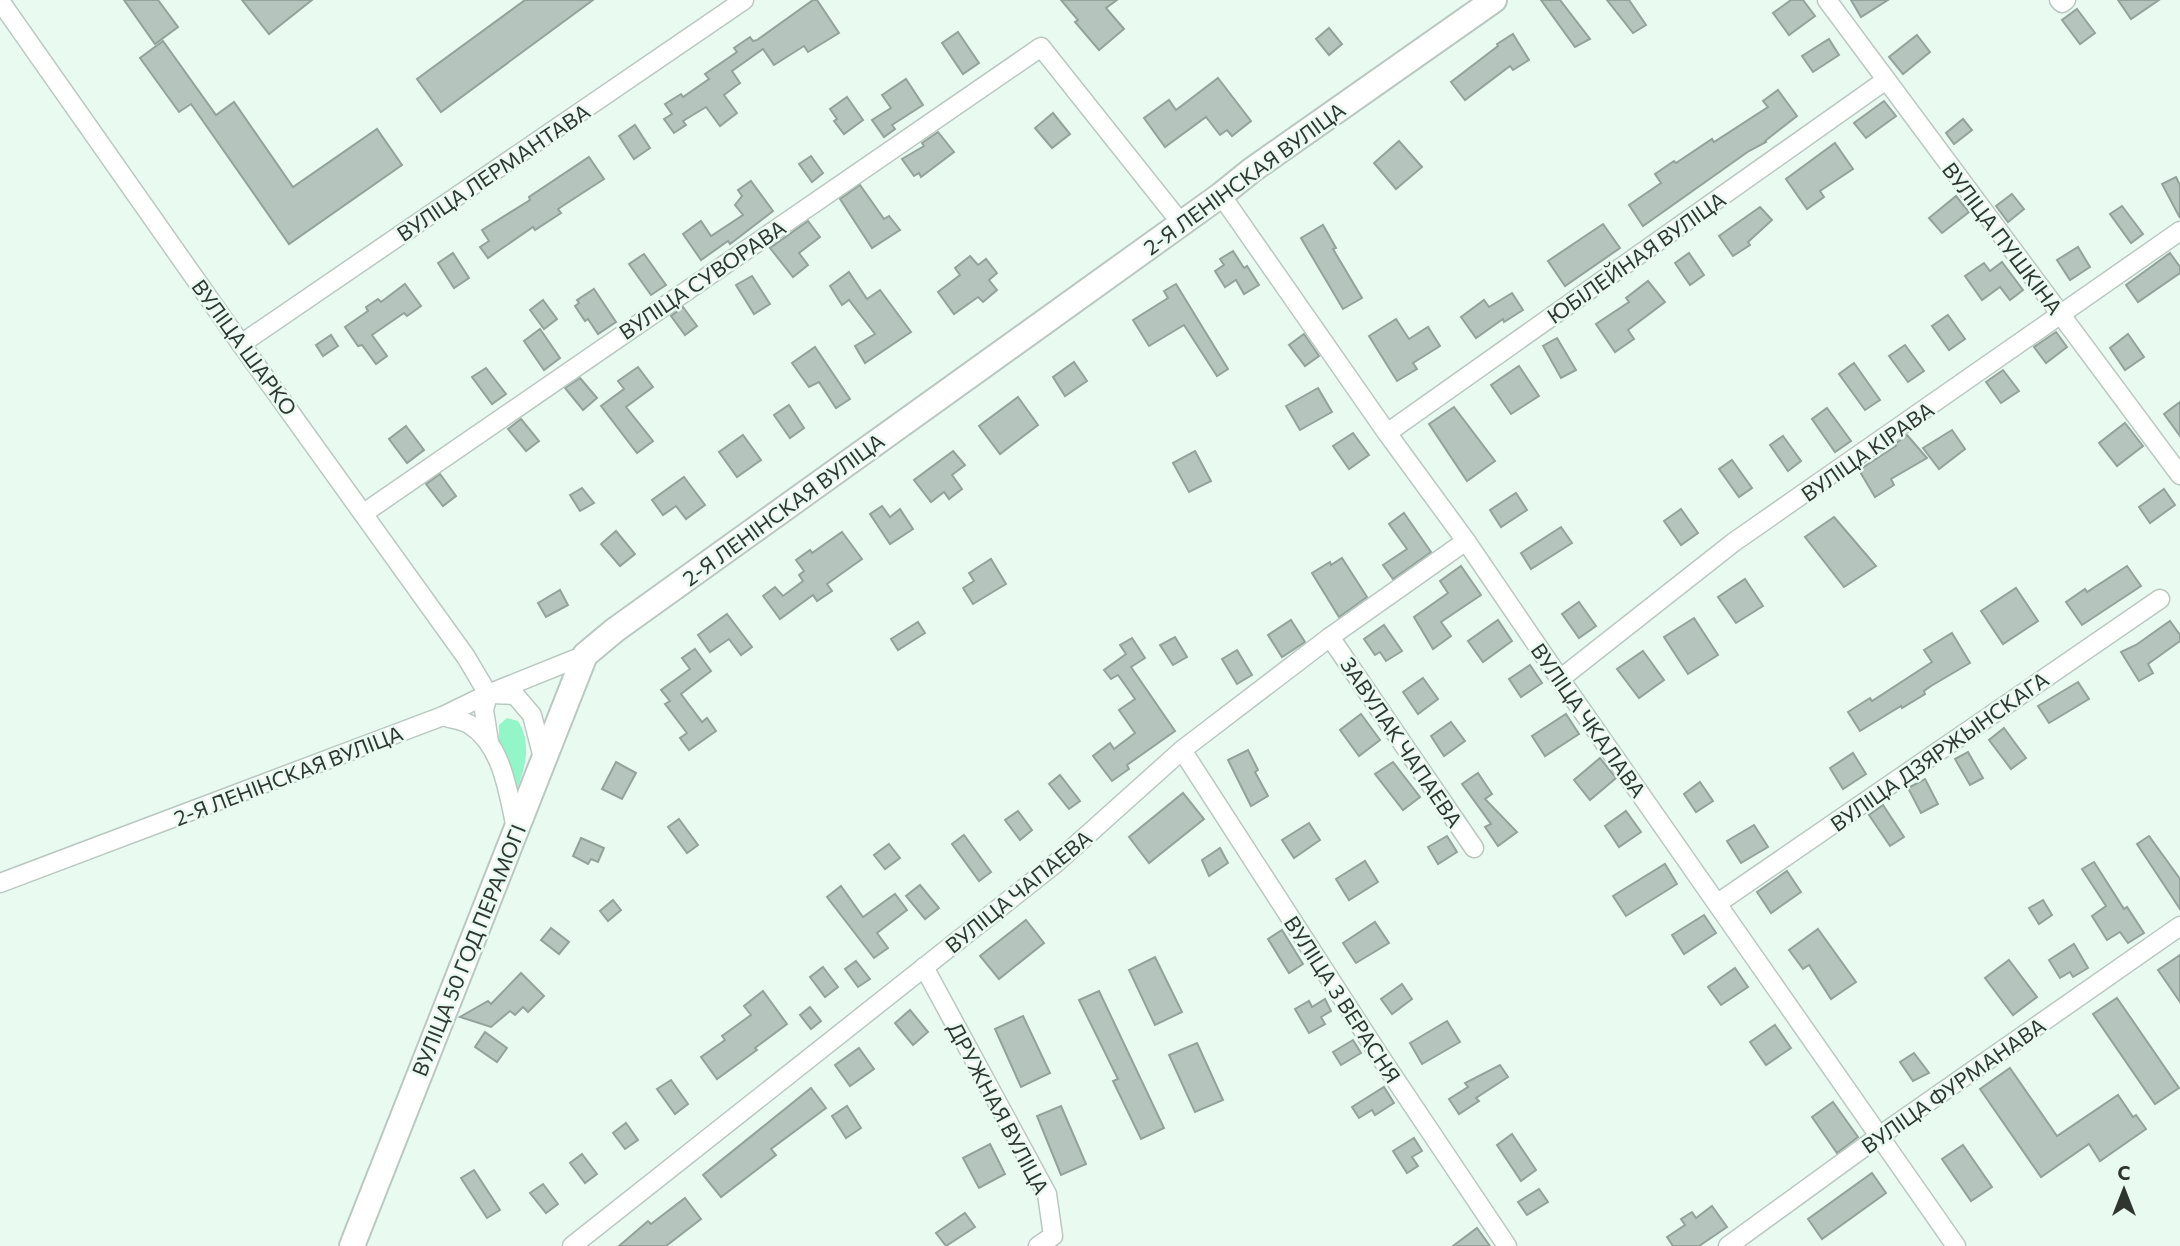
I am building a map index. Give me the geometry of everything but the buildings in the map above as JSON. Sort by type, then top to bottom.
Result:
[{"type":"main road","name":"2-Я ЛЕНІНСКАЯ ВУЛІЦА","points":[[585,655],[615,630],[1221,195],[1263,162],[1494,0]]},
{"type":"main road","name":"ВУЛІЦА 50 ГОД ПЕРАМОГІ","points":[[352,1246],[585,655]]},
{"type":"street","name":"ВУЛІЦА ЛЕРМАНТАВА","points":[[241,344],[744,0]]},
{"type":"street","name":"ВУЛІЦА ПУШКІНА","points":[[1827,0],[2180,475]]},
{"type":"street","points":[[2059,0],[2062,3],[2066,0]]},
{"type":"street","name":"ВУЛІЦА ШАРКО","points":[[0,1],[241,344],[466,657],[488,694]]},
{"type":"street","name":"ВУЛІЦА СУВОРАВА","points":[[364,513],[1041,47],[1181,223]]},
{"type":"street","name":"ЮБІЛЕЙНАЯ ВУЛІЦА","points":[[1387,433],[1886,80]]},
{"type":"street","name":"ВУЛІЦА ЧКАЛАВА","points":[[1221,195],[1466,541],[1956,1246]]},
{"type":"street","name":"ВУЛІЦА КІРАВА","points":[[1560,679],[1734,542],[2180,231]]},
{"type":"street","name":"ВУЛІЦА ЧАПАЕВА","points":[[572,1246],[1056,863],[1182,750],[1330,637],[1466,541]]},
{"type":"street","name":"ВУЛІЦА ДЗЯРЖЫНСКАГА","points":[[1718,903],[2160,599]]},
{"type":"street","name":"ЗАВУЛАК ЧАПАЕВА","points":[[1330,637],[1474,848]]},
{"type":"street","name":"2-Я ЛЕНІНСКАЯ ВУЛІЦА","points":[[0,883],[443,716],[488,694],[585,655]]},
{"type":"street","points":[[516,828],[507,789],[489,742],[484,710],[488,694],[514,695],[532,715],[544,763]]},
{"type":"street","points":[[443,716],[469,724],[489,742]]},
{"type":"street","name":"ВУЛІЦА 3 ВЕРАСНЯ","points":[[1182,750],[1381,1058],[1507,1246]]},
{"type":"street","name":"ВУЛІЦА ФУРМАНАВА","points":[[1728,1246],[1878,1137],[2180,926]]},
{"type":"street","name":"ДРУЖНАЯ ВУЛІЦА","points":[[925,968],[1047,1194],[1053,1236],[1038,1246]]},
{"type":"green space","points":[[507,718],[518,721],[523,731],[526,750],[514,799],[499,747],[499,725]]}]
